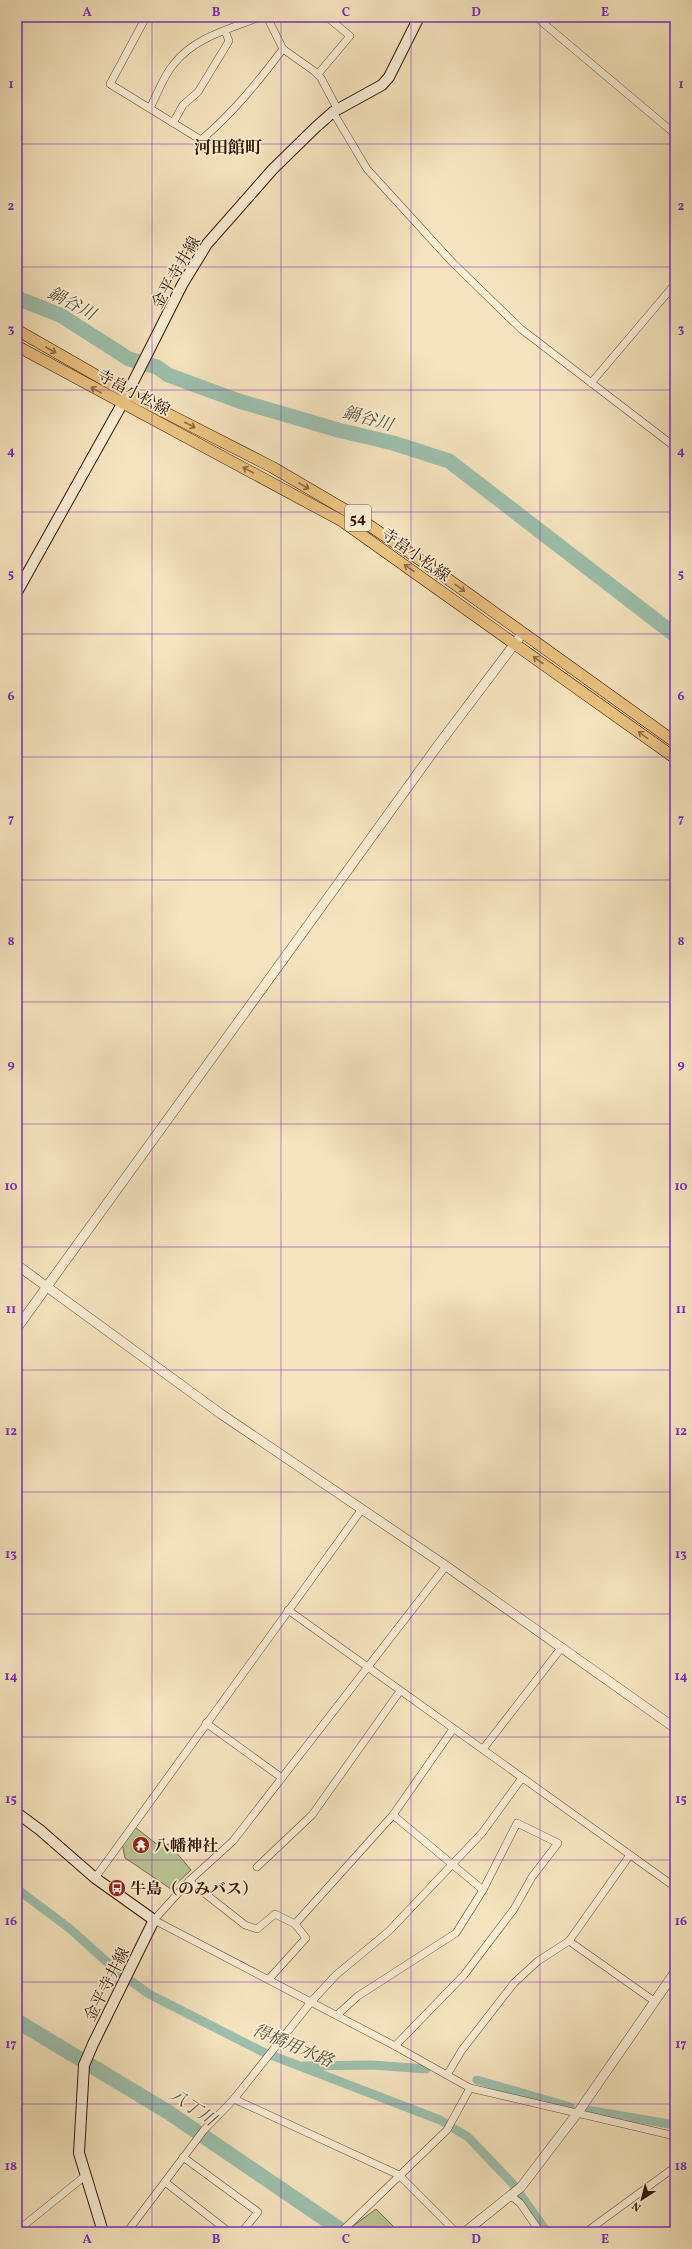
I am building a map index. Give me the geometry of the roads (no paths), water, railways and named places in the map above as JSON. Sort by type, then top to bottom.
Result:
[{"type":"main road","name":"金平寺井線","points":[[17,592],[122,404],[182,285],[207,244],[273,169],[335,111],[382,85],[389,77],[419,17]]},
{"type":"main road","name":"寺畠小松線","points":[[17,330],[127,393],[272,467],[333,503],[438,572],[522,634],[675,742]]},
{"type":"main road","name":"寺畠小松線","points":[[17,346],[122,404],[342,521],[675,758]]},
{"type":"main road","points":[[17,1813],[40,1830],[95,1878],[154,1920]]},
{"type":"main road","name":"金平寺井線","points":[[103,2232],[79,2153],[84,2065],[154,1920]]},
{"type":"street","points":[[146,17],[110,84],[201,140],[221,124],[245,99],[283,49]]},
{"type":"street","points":[[150,108],[173,65],[193,47],[218,31],[225,31],[260,17]]},
{"type":"street","points":[[267,17],[283,49],[318,74],[335,111],[367,169],[425,234],[521,329],[675,447]]},
{"type":"street","points":[[318,74],[350,36],[327,17]]},
{"type":"street","points":[[536,17],[675,134]]},
{"type":"street","points":[[173,122],[183,105],[198,92],[230,41],[225,31]]},
{"type":"street","points":[[591,383],[675,284]]},
{"type":"street","points":[[17,1328],[436,748],[522,634]]},
{"type":"street","points":[[17,1265],[221,1414],[446,1566],[675,1728]]},
{"type":"street","points":[[95,1878],[362,1509]]},
{"type":"street","points":[[446,1566],[233,1841],[189,1882],[154,1920],[337,2015],[470,2088],[580,2110],[675,2136]]},
{"type":"street","points":[[288,1610],[675,1887]]},
{"type":"street","points":[[483,1749],[562,1647]]},
{"type":"street","points":[[257,1867],[312,1815],[400,1691]]},
{"type":"street","points":[[206,1723],[282,1778]]},
{"type":"street","points":[[296,1924],[393,1815],[453,1729]]},
{"type":"street","points":[[127,2232],[204,2130],[234,2099],[312,2002],[336,1975],[388,1931],[482,1833],[522,1778]]},
{"type":"street","points":[[393,1815],[451,1865],[483,1890]]},
{"type":"street","points":[[337,2015],[358,1996],[456,1933],[483,1890],[517,1823],[558,1843],[532,1877],[514,1909],[464,1975],[395,2046]]},
{"type":"street","points":[[447,2075],[462,2050],[514,1983],[538,1961],[569,1941],[630,1855]]},
{"type":"street","points":[[189,1882],[245,1925],[257,1929],[275,1914],[296,1924],[306,1938],[268,1979]]},
{"type":"street","points":[[569,1941],[654,2001]]},
{"type":"street","points":[[465,2232],[515,2192],[580,2110],[675,1972]]},
{"type":"street","points":[[342,2232],[347,2225],[446,2130],[453,2121],[470,2088]]},
{"type":"street","points":[[234,2099],[399,2175],[456,2232]]},
{"type":"street","points":[[183,2157],[258,2212],[242,2232]]},
{"type":"street","points":[[586,2232],[675,2167]]},
{"type":"street","points":[[17,2231],[85,2176]]},
{"type":"street","points":[[165,2182],[229,2232]]},
{"type":"street","points":[[515,2192],[520,2203],[540,2232]]},
{"type":"waterway","name":"鍋谷川","points":[[17,298],[60,315],[129,359],[157,367],[168,375],[239,401],[338,430],[393,443],[449,461],[675,635]]},
{"type":"waterway","name":"得橋用水路","points":[[17,1889],[69,1928],[117,1971],[149,1994],[263,2052],[440,2120],[468,2137],[512,2183],[547,2232]]},
{"type":"waterway","name":"八丁川","points":[[17,2021],[168,2112],[344,2232]]},
{"type":"waterway","points":[[304,2066],[372,2065],[426,2069]]},
{"type":"waterway","points":[[477,2080],[570,2107]]},
{"type":"waterway","points":[[587,2110],[675,2125]]},
{"type":"place","name":"八幡神社","points":[[141,1845]]},
{"type":"place","name":"牛島（のみバス）","points":[[117,1888]]},
{"type":"district","name":"河田館町","points":[[228,147]]}]
